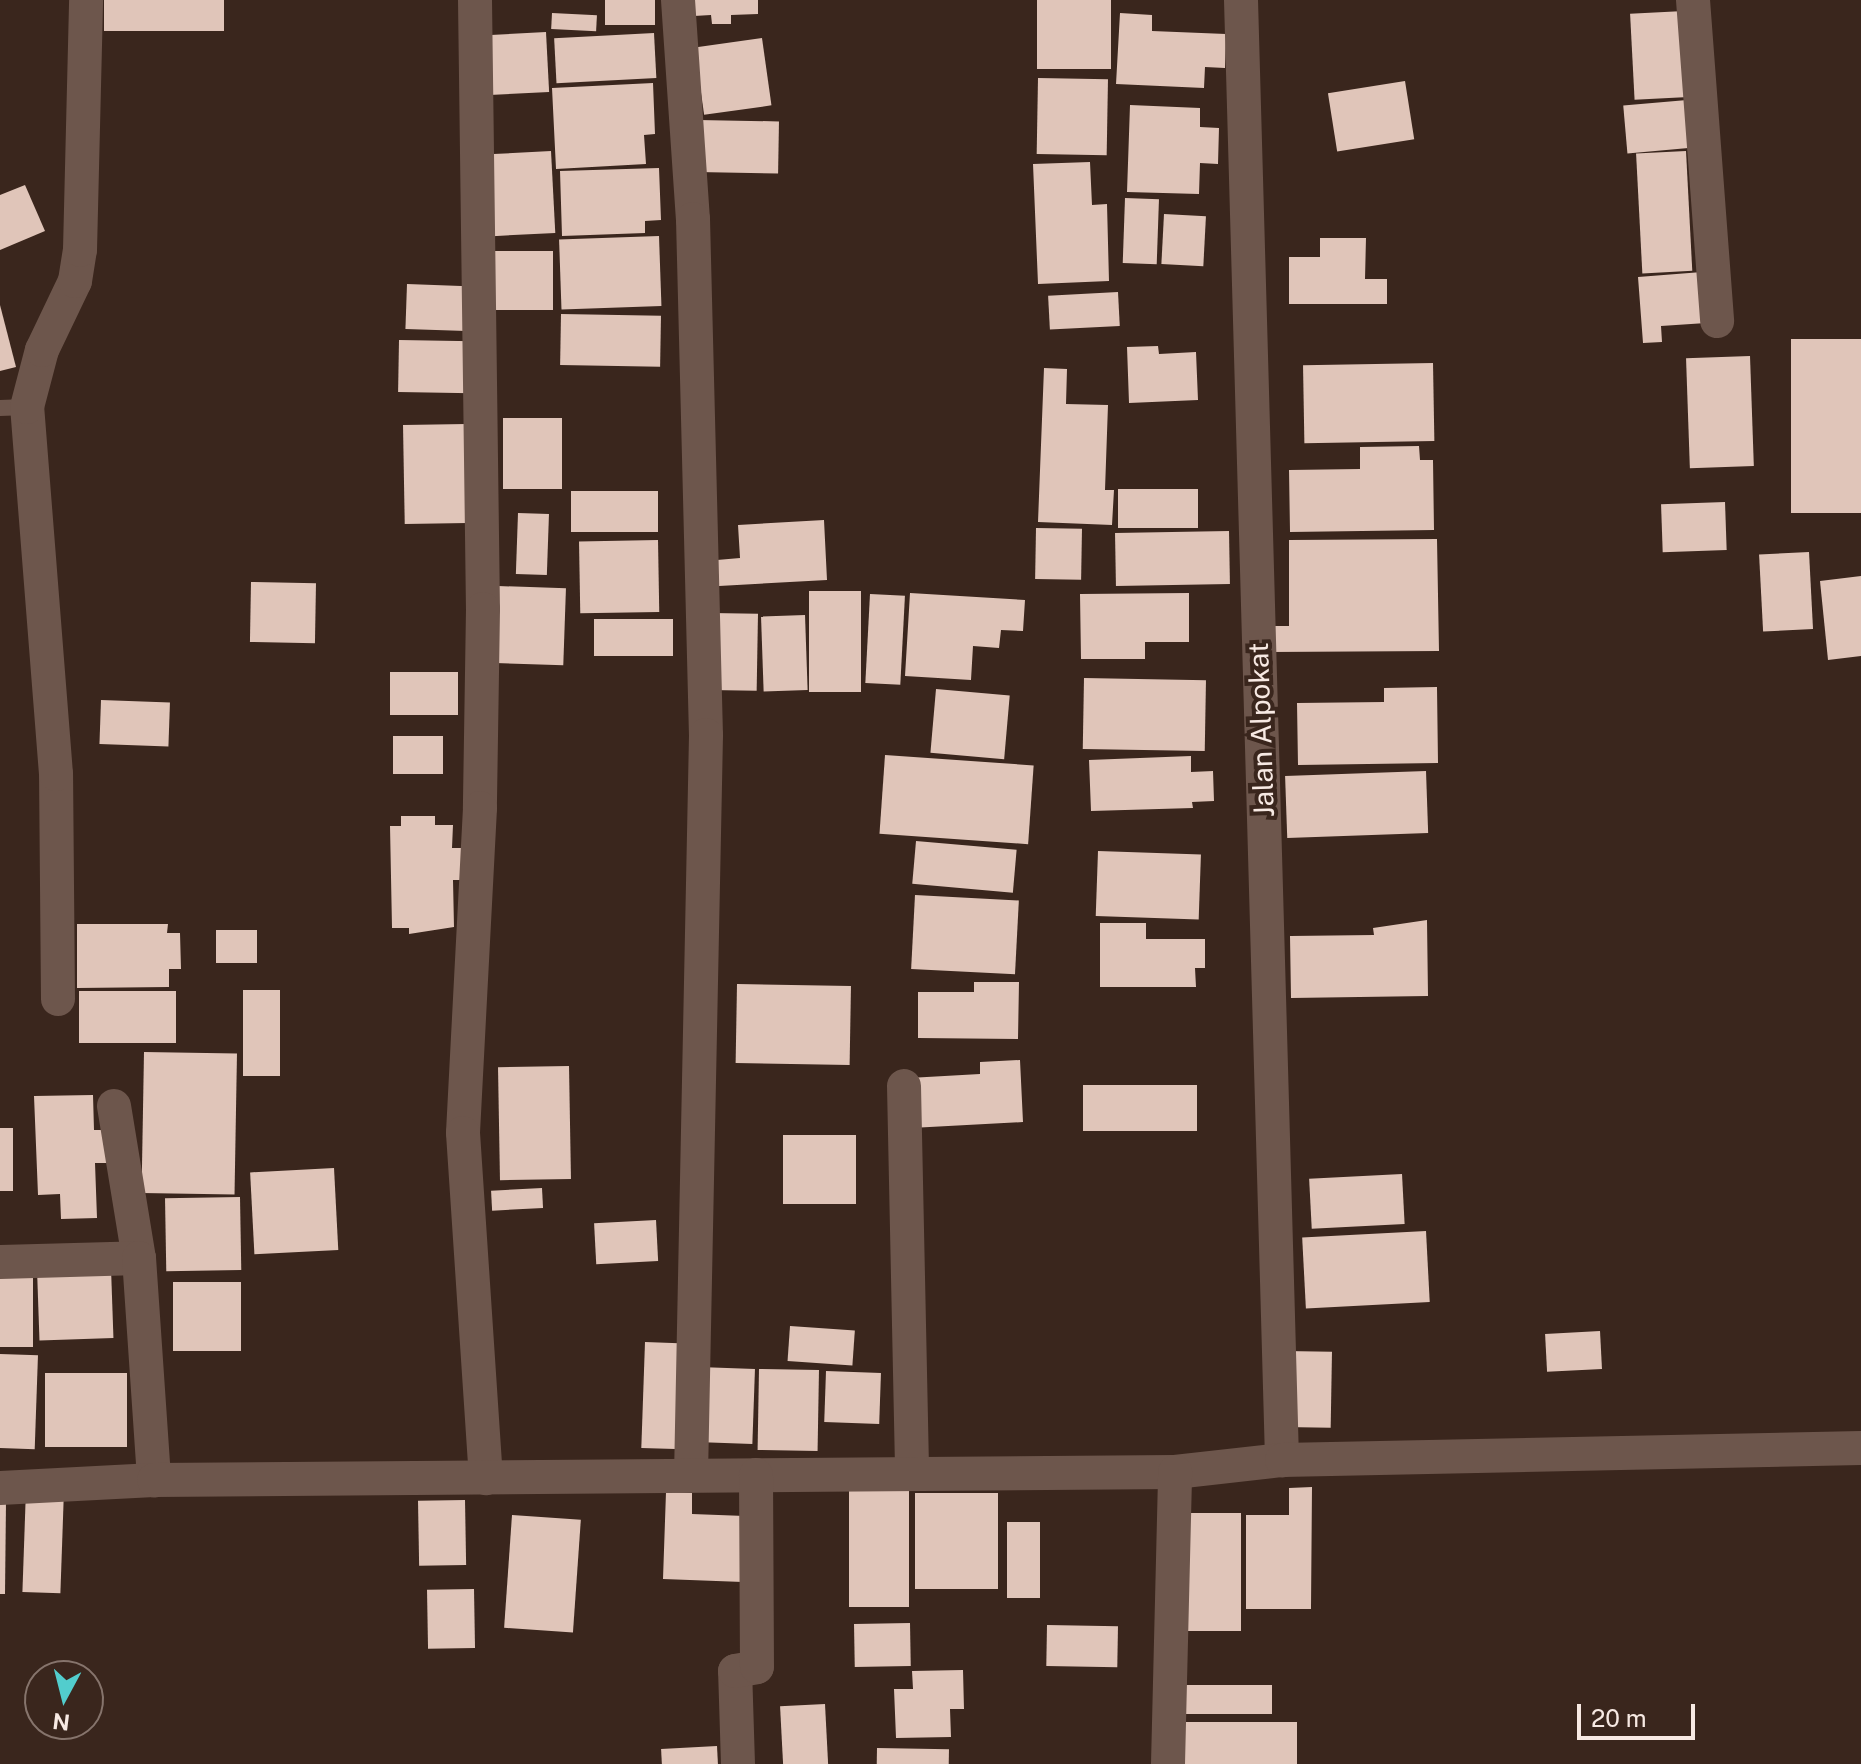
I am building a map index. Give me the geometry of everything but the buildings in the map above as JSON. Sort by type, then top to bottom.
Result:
[{"type":"street","points":[[58,999],[56,774],[13,408],[75,281],[80,250],[86,0]]},
{"type":"street","points":[[475,0],[483,609],[480,808],[463,1133],[486,1478]]},
{"type":"street","points":[[678,0],[693,219],[706,735],[691,1475]]},
{"type":"street","name":"Jalan Alpokat","points":[[1241,0],[1282,1460]]},
{"type":"street","points":[[1693,0],[1717,321]]},
{"type":"street","points":[[904,1086],[912,1474]]},
{"type":"street","points":[[114,1106],[139,1258],[154,1480]]},
{"type":"street","points":[[0,1262],[139,1258]]},
{"type":"street","points":[[0,1488],[154,1480],[1175,1472],[1282,1460],[1861,1448]]},
{"type":"street","points":[[1168,1764],[1175,1472]]},
{"type":"street","points":[[738,1764],[735,1671],[757,1667],[756,1475]]}]
